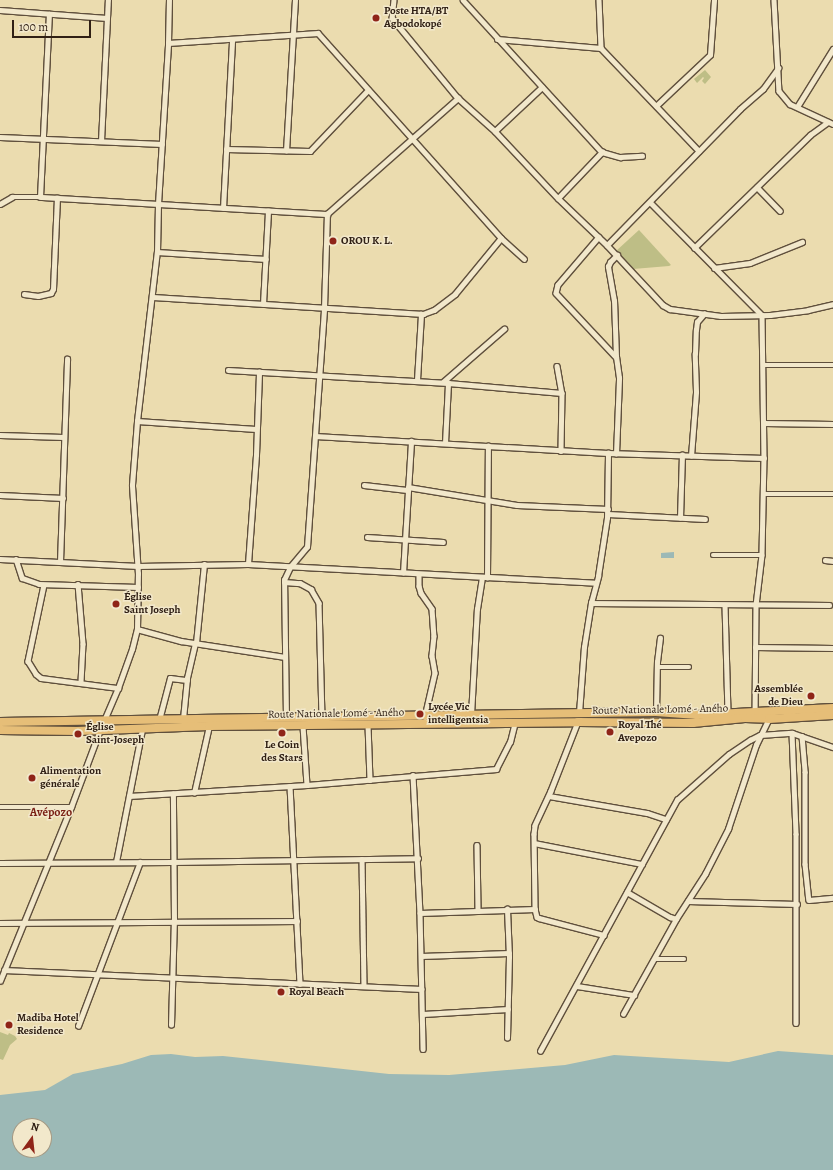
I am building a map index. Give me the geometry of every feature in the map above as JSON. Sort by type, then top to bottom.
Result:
[{"type":"highway","name":"Route Nationale Lomé - Aného","points":[[0,730],[100,730],[209,726],[303,726],[515,722],[656,712],[697,715],[769,710],[833,708]]},
{"type":"highway","name":"Route Nationale Lomé - Aného","points":[[0,722],[425,717],[471,715],[578,717],[693,722],[746,718],[769,719],[833,715]]},
{"type":"street","points":[[101,140],[108,0]]},
{"type":"street","points":[[0,980],[118,688],[132,649],[137,629],[138,566],[132,485],[137,421],[153,297],[157,252],[158,204],[168,43],[169,0]]},
{"type":"street","points":[[286,151],[295,0]]},
{"type":"street","points":[[394,0],[392,18],[458,98],[495,131],[558,198],[607,244],[666,307],[678,311],[721,316],[762,315],[808,310],[833,304]]},
{"type":"street","points":[[463,0],[497,39],[602,152],[620,157],[642,156]]},
{"type":"street","points":[[599,0],[601,48],[699,151]]},
{"type":"street","points":[[656,106],[710,55],[714,0]]},
{"type":"street","points":[[774,0],[779,92],[786,101],[833,124]]},
{"type":"street","points":[[0,10],[107,18]]},
{"type":"street","points":[[40,197],[49,14]]},
{"type":"street","points":[[168,43],[232,40],[318,33],[501,238],[524,259]]},
{"type":"street","points":[[497,39],[601,48]]},
{"type":"street","points":[[223,208],[232,40]]},
{"type":"street","points":[[797,107],[833,49]]},
{"type":"street","points":[[607,244],[763,89],[778,68]]},
{"type":"street","points":[[495,131],[542,87]]},
{"type":"street","points":[[226,149],[306,152],[313,149],[368,90]]},
{"type":"street","points":[[0,204],[12,197],[40,197],[327,214],[458,98]]},
{"type":"street","points":[[694,248],[810,135],[828,122]]},
{"type":"street","points":[[0,137],[101,140],[162,144]]},
{"type":"street","points":[[558,198],[602,152]]},
{"type":"street","points":[[757,187],[780,211]]},
{"type":"street","points":[[24,294],[38,296],[51,293],[53,289],[56,198]]},
{"type":"street","points":[[650,202],[762,315],[764,365],[764,458],[762,555],[756,605],[755,711]]},
{"type":"street","points":[[262,304],[268,211]]},
{"type":"street","points":[[286,719],[284,582],[290,567],[304,553],[307,547],[320,375],[327,214]]},
{"type":"street","points":[[599,237],[558,285],[556,293],[616,357]]},
{"type":"street","points":[[153,297],[421,314],[434,310],[455,294],[501,238]]},
{"type":"street","points":[[714,268],[750,263],[802,242]]},
{"type":"street","points":[[157,252],[266,258]]},
{"type":"street","points":[[616,454],[619,378],[616,357],[614,302],[608,267],[610,262],[617,255]]},
{"type":"street","points":[[417,380],[421,314]]},
{"type":"street","points":[[691,456],[696,392],[696,330],[697,322],[704,314]]},
{"type":"street","points":[[444,443],[445,382],[504,329]]},
{"type":"street","points":[[60,562],[63,498],[63,437],[66,413],[66,359]]},
{"type":"street","points":[[764,365],[833,365]]},
{"type":"street","points":[[557,366],[562,393],[561,451]]},
{"type":"street","points":[[228,370],[417,380],[562,393]]},
{"type":"street","points":[[248,564],[259,372]]},
{"type":"street","points":[[137,421],[256,429]]},
{"type":"street","points":[[764,423],[833,424]]},
{"type":"street","points":[[0,435],[63,437]]},
{"type":"street","points":[[316,436],[616,454],[764,458]]},
{"type":"street","points":[[403,573],[410,441]]},
{"type":"street","points":[[471,715],[477,609],[484,577],[488,446]]},
{"type":"street","points":[[604,936],[537,917],[535,909],[534,843],[535,826],[549,796],[578,717],[584,646],[590,603],[608,512],[608,453]]},
{"type":"street","points":[[680,518],[682,456]]},
{"type":"street","points":[[364,485],[408,488],[517,505],[705,519]]},
{"type":"street","points":[[763,494],[833,494]]},
{"type":"street","points":[[0,495],[63,498]]},
{"type":"street","points":[[367,537],[443,542]]},
{"type":"street","points":[[713,555],[762,555]]},
{"type":"street","points":[[0,559],[138,566],[248,564],[595,583]]},
{"type":"street","points":[[16,560],[22,578],[44,585],[78,584],[138,587]]},
{"type":"street","points":[[825,560],[833,561]]},
{"type":"street","points":[[183,719],[187,680],[195,643],[204,564]]},
{"type":"street","points":[[419,574],[419,586],[421,593],[432,609],[434,636],[432,656],[435,673],[425,717]]},
{"type":"street","points":[[284,582],[300,584],[311,589],[319,603],[322,718]]},
{"type":"street","points":[[78,584],[83,644],[81,683]]},
{"type":"street","points":[[44,585],[28,661],[36,674],[41,678],[118,688]]},
{"type":"street","points":[[590,603],[667,602],[724,605],[829,605]]},
{"type":"street","points":[[724,605],[728,713]]},
{"type":"street","points":[[137,629],[195,643],[285,657]]},
{"type":"street","points":[[656,712],[657,667],[660,638]]},
{"type":"street","points":[[755,647],[833,648]]},
{"type":"street","points":[[657,667],[689,667]]},
{"type":"street","points":[[159,720],[170,678],[187,680]]},
{"type":"street","points":[[623,1014],[676,919],[705,874],[728,829],[760,735],[769,719],[769,710]]},
{"type":"street","points":[[129,796],[308,785],[496,769],[510,742],[515,722]]},
{"type":"street","points":[[368,725],[370,780]]},
{"type":"street","points":[[194,792],[209,726]]},
{"type":"street","points":[[303,726],[308,785]]},
{"type":"street","points":[[116,862],[142,729]]},
{"type":"street","points":[[792,733],[797,904],[796,1023]]},
{"type":"street","points":[[540,1051],[577,986],[677,800],[741,745],[760,735],[792,733],[833,747]]},
{"type":"street","points":[[802,736],[805,772],[805,864],[810,900],[833,898]]},
{"type":"street","points":[[413,775],[418,858],[423,1049]]},
{"type":"street","points":[[290,786],[300,984]]},
{"type":"street","points":[[171,1025],[174,920],[173,794]]},
{"type":"street","points":[[549,796],[647,813],[666,819]]},
{"type":"street","points":[[0,807],[71,807]]},
{"type":"street","points":[[534,843],[642,864]]},
{"type":"street","points":[[477,845],[478,911]]},
{"type":"street","points":[[0,863],[418,858]]},
{"type":"street","points":[[362,859],[364,986]]},
{"type":"street","points":[[78,1026],[140,862]]},
{"type":"street","points":[[628,892],[676,919]]},
{"type":"street","points":[[688,901],[797,904]]},
{"type":"street","points":[[420,913],[535,909]]},
{"type":"street","points":[[507,910],[509,952],[507,1038]]},
{"type":"street","points":[[0,923],[174,920],[297,921]]},
{"type":"street","points":[[421,956],[509,952]]},
{"type":"street","points":[[655,959],[684,960]]},
{"type":"street","points":[[4,970],[300,984],[422,988]]},
{"type":"street","points":[[577,986],[634,995]]},
{"type":"street","points":[[423,1014],[508,1009]]},
{"type":"green space","points":[[705,70],[711,77],[705,84],[702,81],[704,78],[703,77],[697,83],[694,79]]},
{"type":"green space","points":[[639,230],[671,265],[633,269],[616,251]]},
{"type":"green space","points":[[0,1032],[8,1035],[9,1033],[17,1039],[10,1045],[3,1060],[0,1059]]},
{"type":"water","points":[[674,552],[674,558],[661,558],[661,553]]},
{"type":"water","points":[[778,1051],[833,1055],[833,1170],[0,1170],[0,1095],[45,1090],[73,1074],[122,1064],[151,1055],[171,1054],[195,1057],[223,1056],[389,1074],[449,1075],[565,1065],[614,1055],[729,1062]]},
{"type":"place","name":"Poste HTA/BT Agbodokopé","points":[[376,18]]},
{"type":"place","name":"OROU K. L.","points":[[333,241]]},
{"type":"place","name":"Église Saint Joseph","points":[[116,604]]},
{"type":"place","name":"Assemblée de Dieu","points":[[811,696]]},
{"type":"place","name":"Lycée Vic intelligentsia","points":[[420,714]]},
{"type":"place","name":"Royal Thé Avepozo","points":[[610,732]]},
{"type":"place","name":"Le Coin des Stars","points":[[282,733]]},
{"type":"place","name":"Église Saint-Joseph","points":[[78,734]]},
{"type":"place","name":"Alimentation générale","points":[[32,778]]},
{"type":"place","name":"Royal Beach","points":[[281,992]]},
{"type":"place","name":"Madiba Hotel Residence","points":[[9,1025]]},
{"type":"district","name":"Avépozo","points":[[51,813]]}]
